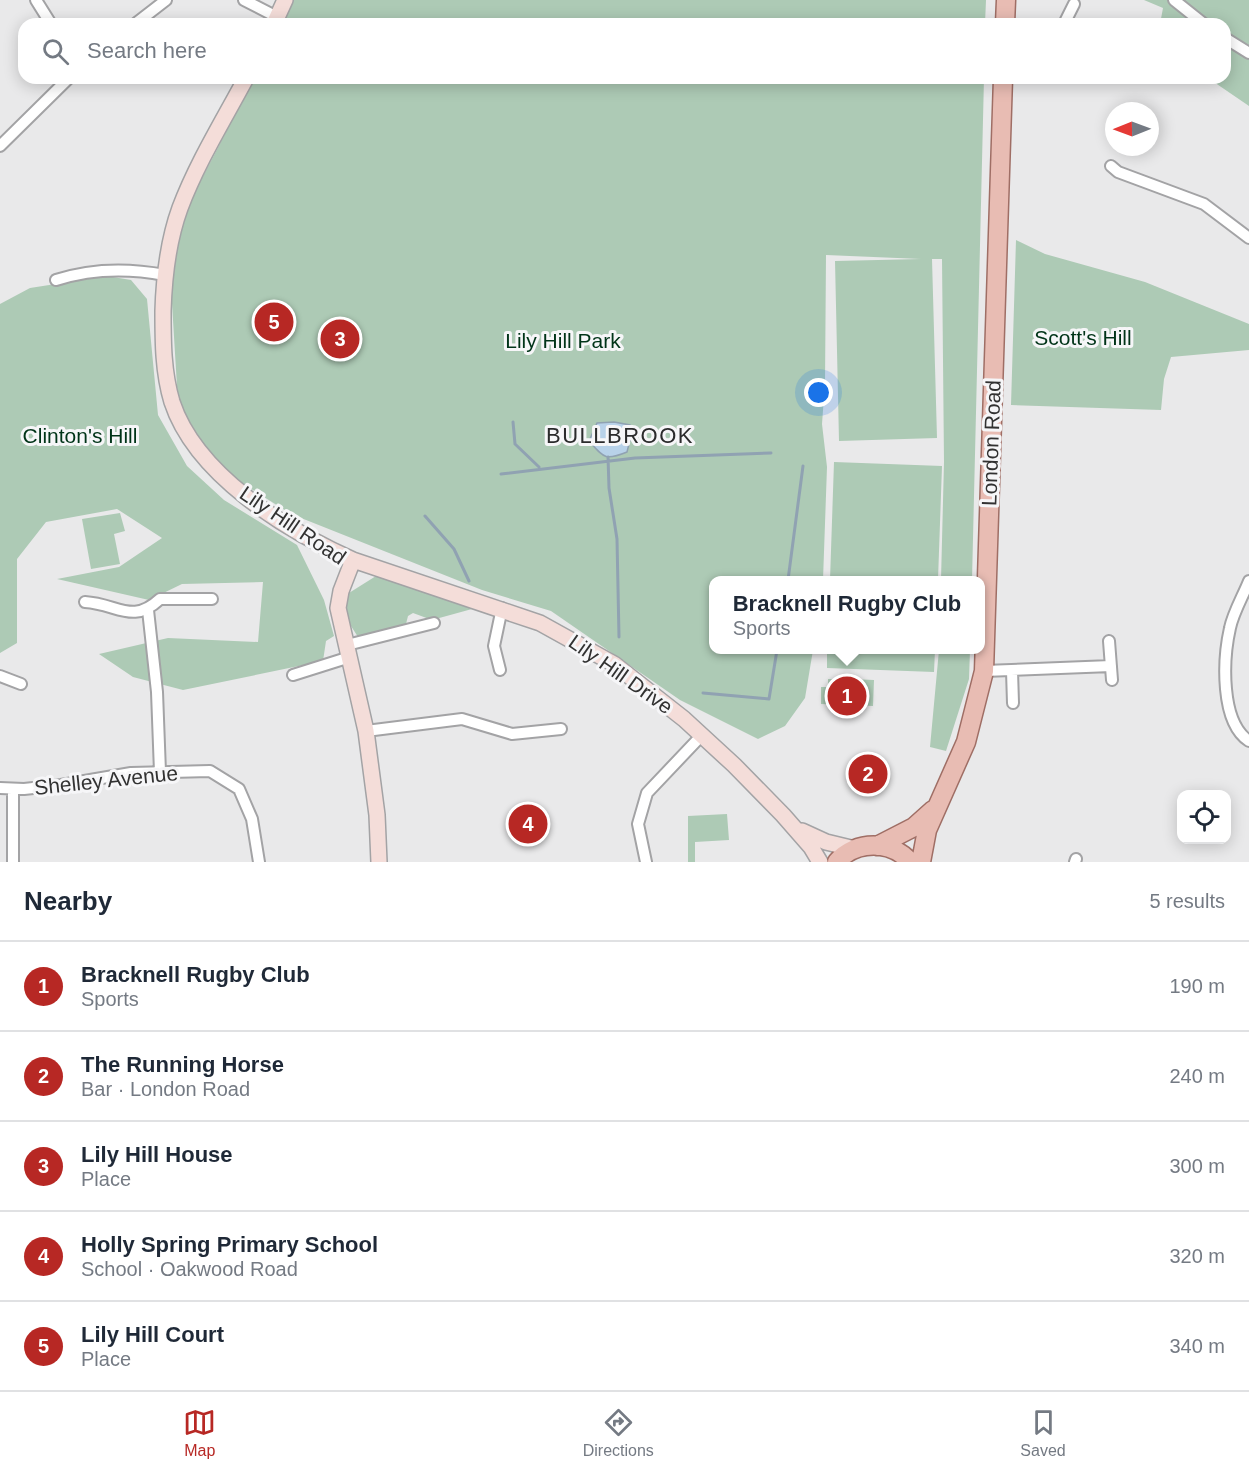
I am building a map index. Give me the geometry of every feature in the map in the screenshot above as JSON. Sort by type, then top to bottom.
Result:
[{"type":"main road","points":[[1005,18],[1006,0]]},
{"type":"main road","name":"London Road","points":[[985,640],[1003,84]]},
{"type":"main road","name":"London Road","points":[[921,862],[927,830],[963,751],[984,671],[985,654]]},
{"type":"main road","name":"London Road","points":[[877,846],[914,827],[940,801]]},
{"type":"main road","points":[[837,862],[855,849],[877,846],[892,848],[910,862]]},
{"type":"street","points":[[36,0],[47,18]]},
{"type":"street","points":[[143,18],[166,0]]},
{"type":"street","points":[[244,0],[273,18]]},
{"type":"street","points":[[277,18],[285,0]]},
{"type":"street","points":[[1173,0],[1196,18]]},
{"type":"street","points":[[1067,18],[1074,4]]},
{"type":"street","points":[[1231,42],[1249,53]]},
{"type":"street","points":[[0,146],[63,84]]},
{"type":"street","name":"Lily Hill Road","points":[[243,84],[187,192],[174,228],[165,275],[163,344],[165,369],[173,403],[194,443],[217,473],[300,534],[353,560],[339,602],[366,730],[377,815],[379,862]]},
{"type":"street","points":[[1111,166],[1118,172],[1204,204],[1249,238]]},
{"type":"street","points":[[56,280],[76,273],[112,270],[134,269],[165,275]]},
{"type":"street","name":"Lily Hill Drive","points":[[353,560],[447,593],[502,608],[560,632],[614,664],[702,735],[788,821],[811,847],[819,862]]},
{"type":"street","points":[[1249,581],[1230,627],[1226,652],[1227,702],[1230,715],[1234,727],[1249,741]]},
{"type":"street","points":[[85,602],[104,604],[134,614],[148,610],[160,599],[212,599]]},
{"type":"street","points":[[500,670],[494,646],[502,608]]},
{"type":"street","points":[[148,610],[157,692],[160,772]]},
{"type":"street","points":[[293,675],[349,651],[434,623]]},
{"type":"street","points":[[1109,641],[1112,680]]},
{"type":"street","points":[[984,671],[1111,666]]},
{"type":"street","points":[[1012,671],[1013,703]]},
{"type":"street","points":[[0,676],[21,684]]},
{"type":"street","points":[[366,730],[462,719],[512,734],[561,729]]},
{"type":"street","points":[[646,862],[638,824],[647,794],[702,735]]},
{"type":"street","name":"Shelley Avenue","points":[[0,788],[61,785],[131,773],[210,771],[239,789],[252,819],[259,862]]},
{"type":"street","points":[[13,789],[13,862]]},
{"type":"street","name":"Lily Hill Drive","points":[[788,821],[814,838],[855,849]]},
{"type":"green space","points":[[293,0],[986,0],[985,18],[285,18]]},
{"type":"green space","points":[[1144,0],[1249,0],[1249,106],[1217,84],[1231,84],[1231,18],[1161,18],[1163,8]]},
{"type":"green space","name":"Lily Hill Park","points":[[251,84],[984,84],[972,576],[941,576],[944,462],[942,259],[932,259],[937,438],[839,441],[835,261],[921,259],[826,255],[825,383],[822,424],[827,467],[823,576],[709,576],[709,654],[812,654],[805,698],[785,726],[758,739],[680,700],[551,611],[482,590],[291,514],[218,468],[178,403],[171,287],[184,213]]},
{"type":"green space","name":"Scott's Hill","points":[[1016,240],[1045,254],[1145,282],[1249,324],[1249,350],[1171,357],[1164,379],[1161,410],[1011,405]]},
{"type":"green space","name":"Clinton's Hill","points":[[107,276],[131,280],[147,299],[158,415],[187,466],[224,500],[297,545],[324,600],[334,636],[326,641],[323,661],[183,690],[133,677],[99,654],[168,638],[258,642],[263,582],[182,584],[149,600],[57,579],[119,567],[162,538],[117,509],[46,522],[17,559],[17,643],[0,653],[0,304],[30,288]]},
{"type":"green space","points":[[834,462],[942,466],[938,576],[830,576]]},
{"type":"green space","points":[[120,513],[125,531],[114,534],[120,564],[91,569],[82,519]]},
{"type":"green space","points":[[376,576],[472,609],[432,620],[413,613],[408,616],[406,624],[358,637],[344,615],[341,598]]},
{"type":"green space","points":[[827,654],[935,654],[934,672],[827,668]]},
{"type":"green space","points":[[939,654],[970,654],[969,679],[946,751],[930,747]]},
{"type":"green space","points":[[828,679],[844,679],[844,688],[849,688],[850,679],[874,680],[873,706],[821,704],[821,687],[828,687]]},
{"type":"green space","points":[[727,814],[729,840],[695,842],[695,862],[688,862],[688,816]]},
{"type":"water","points":[[614,422],[630,425],[631,436],[627,452],[609,457],[598,451],[589,441],[597,423]]},
{"type":"waterway","points":[[513,422],[515,444],[539,467]]},
{"type":"waterway","points":[[501,474],[635,458],[771,453]]},
{"type":"waterway","points":[[608,457],[609,488],[617,539],[619,637]]},
{"type":"waterway","points":[[789,576],[803,466]]},
{"type":"waterway","points":[[425,516],[454,549],[469,581]]},
{"type":"waterway","points":[[703,693],[769,699],[776,654]]},
{"type":"place","name":"Lily Hill Court","points":[[274,322]]},
{"type":"place","name":"Lily Hill House","points":[[340,339]]},
{"type":"place","name":"Bracknell Rugby Club","points":[[847,696]]},
{"type":"place","name":"The Running Horse","points":[[868,774]]},
{"type":"place","name":"Holly Spring Primary School","points":[[528,824]]},
{"type":"district","name":"BULLBROOK","points":[[620,435]]}]
